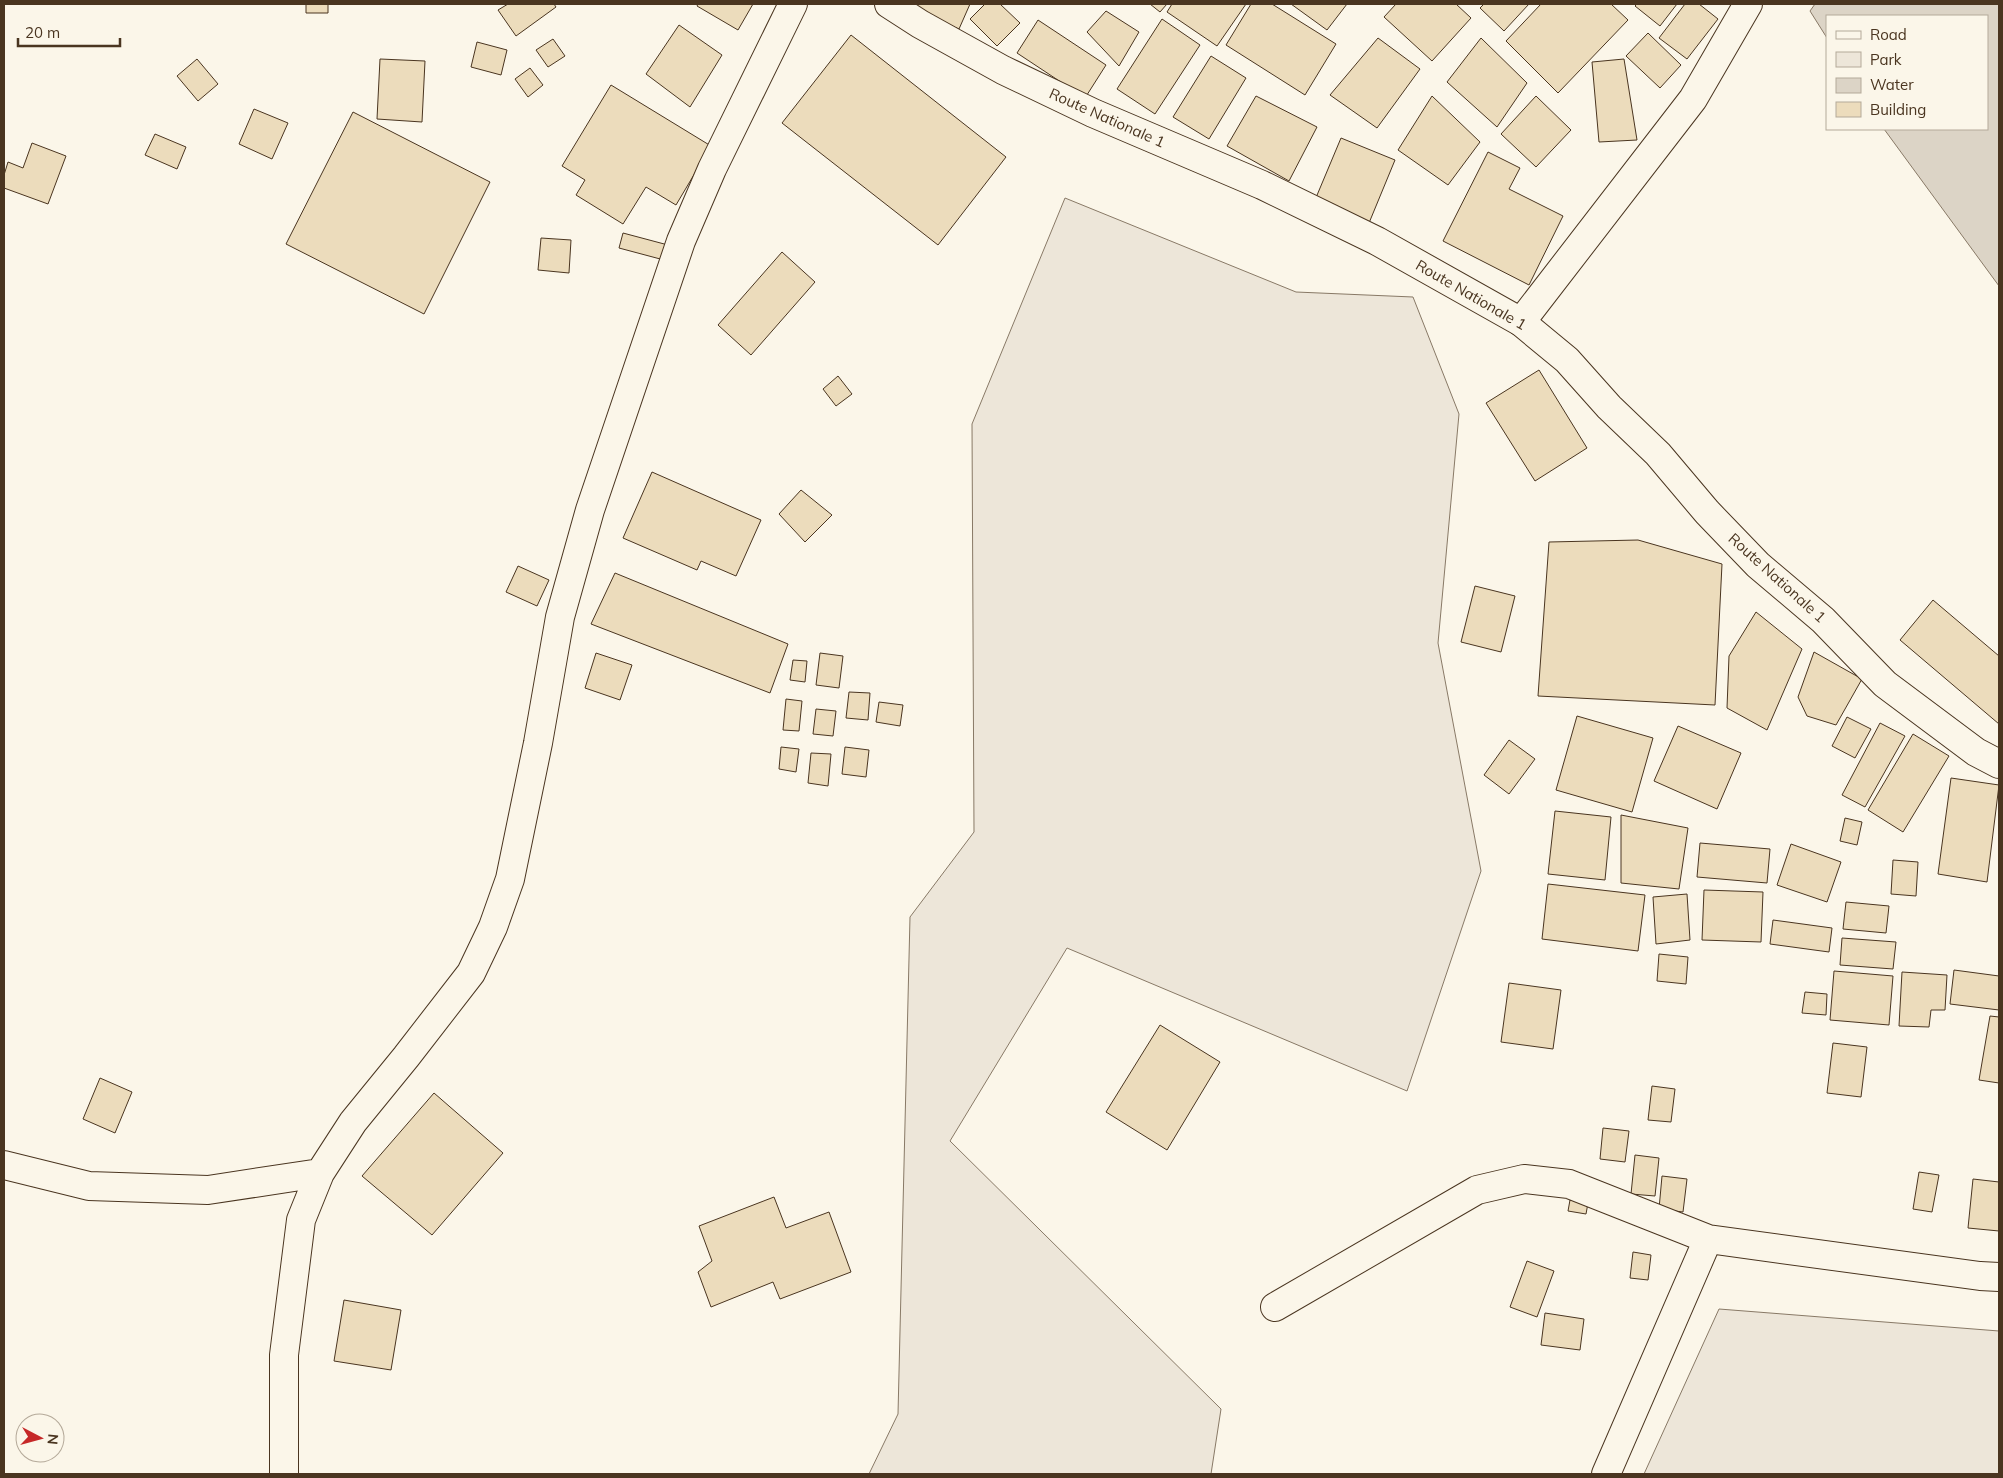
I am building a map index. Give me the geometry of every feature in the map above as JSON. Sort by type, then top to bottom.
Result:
[{"type":"street","points":[[284,1474],[284,1355],[302,1220],[320,1173],[353,1122],[406,1058],[471,972],[493,927],[510,879],[560,617],[596,492],[681,241],[712,169],[793,4]]},
{"type":"street","name":"Route Nationale 1","points":[[889,4],[920,24],[1004,70],[1093,113],[1262,185],[1377,241],[1521,322],[1567,360],[1609,407],[1658,454],[1707,512],[1758,565],[1823,620],[1885,684],[1976,752],[1999,764]]},
{"type":"street","points":[[1521,322],[1693,99],[1748,4]]},
{"type":"street","points":[[4,1165],[89,1186],[208,1190],[320,1173]]},
{"type":"street","points":[[1275,1308],[1477,1190],[1524,1179],[1569,1184],[1708,1239],[1999,1277]]},
{"type":"street","points":[[1606,1474],[1708,1239]]},
{"type":"green space","points":[[1065,198],[1296,292],[1413,297],[1459,414],[1438,643],[1481,871],[1407,1091],[1067,948],[950,1141],[1221,1409],[1211,1474],[869,1474],[898,1414],[910,917],[974,832],[972,424]]},
{"type":"green space","points":[[1719,1309],[1999,1331],[1999,1474],[1644,1474]]},
{"type":"water","points":[[1815,4],[1999,4],[1999,286],[1885,130],[1988,130],[1988,15],[1826,15],[1826,36],[1810,11]]},
{"type":"building","points":[[306,4],[328,4],[328,13],[306,13]]},
{"type":"building","points":[[508,4],[554,4],[556,7],[516,36],[498,10]]},
{"type":"building","points":[[698,4],[753,4],[738,30],[697,6]]},
{"type":"building","points":[[905,4],[970,4],[959,29],[905,6]]},
{"type":"building","points":[[985,4],[1000,4],[1020,23],[997,46],[970,19]]},
{"type":"building","points":[[1150,4],[1167,4],[1160,12]]},
{"type":"building","points":[[1172,4],[1246,4],[1217,46],[1167,12]]},
{"type":"building","points":[[1251,4],[1272,4],[1336,44],[1305,95],[1226,45]]},
{"type":"building","points":[[1291,4],[1347,4],[1327,30]]},
{"type":"building","points":[[1396,4],[1456,4],[1471,18],[1432,61],[1384,17]]},
{"type":"building","points":[[1484,4],[1529,4],[1504,31],[1480,8]]},
{"type":"building","points":[[1541,4],[1611,4],[1628,20],[1558,93],[1506,41]]},
{"type":"building","points":[[1637,4],[1677,4],[1660,26],[1635,6]]},
{"type":"building","points":[[1685,4],[1699,4],[1718,19],[1687,59],[1659,38]]},
{"type":"building","points":[[1106,11],[1139,32],[1119,66],[1087,32]]},
{"type":"building","points":[[1162,19],[1200,45],[1155,114],[1117,89]]},
{"type":"building","points":[[1038,20],[1106,65],[1085,98],[1017,53]]},
{"type":"building","points":[[679,25],[722,55],[690,107],[646,74]]},
{"type":"building","points":[[1648,33],[1681,65],[1660,88],[1626,56]]},
{"type":"building","points":[[851,35],[1006,157],[938,245],[782,123]]},
{"type":"building","points":[[1378,38],[1420,69],[1377,128],[1330,95]]},
{"type":"building","points":[[1481,38],[1527,83],[1497,127],[1447,82]]},
{"type":"building","points":[[553,39],[565,56],[548,67],[536,50]]},
{"type":"building","points":[[477,42],[507,50],[501,75],[471,67]]},
{"type":"building","points":[[1211,56],[1246,78],[1209,139],[1173,117]]},
{"type":"building","points":[[197,59],[218,84],[198,101],[177,76]]},
{"type":"building","points":[[380,59],[425,61],[422,122],[377,119]]},
{"type":"building","points":[[1624,59],[1637,140],[1599,142],[1592,62]]},
{"type":"building","points":[[530,68],[543,85],[528,97],[515,79]]},
{"type":"building","points":[[611,85],[711,146],[676,205],[646,187],[623,224],[576,195],[585,180],[562,166]]},
{"type":"building","points":[[1256,96],[1317,127],[1289,181],[1227,146]]},
{"type":"building","points":[[1432,96],[1480,142],[1448,185],[1398,150]]},
{"type":"building","points":[[1536,96],[1571,130],[1536,167],[1501,134]]},
{"type":"building","points":[[254,109],[288,123],[272,159],[239,144]]},
{"type":"building","points":[[353,112],[490,182],[424,314],[286,244]]},
{"type":"building","points":[[155,134],[186,147],[177,169],[145,155]]},
{"type":"building","points":[[1341,138],[1395,160],[1369,223],[1315,200]]},
{"type":"building","points":[[32,143],[66,156],[48,204],[4,188],[4,175],[8,162],[23,168]]},
{"type":"building","points":[[1488,152],[1520,168],[1509,189],[1563,216],[1529,285],[1443,241]]},
{"type":"building","points":[[623,233],[668,245],[664,260],[619,248]]},
{"type":"building","points":[[541,238],[571,240],[569,273],[538,270]]},
{"type":"building","points":[[782,252],[815,282],[751,355],[718,325]]},
{"type":"building","points":[[1539,370],[1587,448],[1535,481],[1486,403]]},
{"type":"building","points":[[838,376],[852,394],[836,406],[823,389]]},
{"type":"building","points":[[652,472],[761,520],[736,576],[701,561],[697,570],[623,538]]},
{"type":"building","points":[[801,490],[832,515],[805,542],[779,514]]},
{"type":"building","points":[[1638,540],[1722,564],[1715,705],[1538,696],[1549,542]]},
{"type":"building","points":[[518,566],[549,580],[537,606],[506,592]]},
{"type":"building","points":[[615,573],[788,644],[770,693],[591,624]]},
{"type":"building","points":[[1475,586],[1515,596],[1501,652],[1461,642]]},
{"type":"building","points":[[1933,600],[1999,656],[1999,724],[1900,640]]},
{"type":"building","points":[[1756,612],[1802,649],[1767,730],[1727,708],[1729,656]]},
{"type":"building","points":[[1814,652],[1862,679],[1836,725],[1807,716],[1798,697]]},
{"type":"building","points":[[596,653],[632,665],[620,700],[585,688]]},
{"type":"building","points":[[820,653],[843,656],[839,688],[816,685]]},
{"type":"building","points":[[793,660],[807,661],[805,682],[790,680]]},
{"type":"building","points":[[849,692],[870,693],[868,720],[846,718]]},
{"type":"building","points":[[786,699],[802,701],[799,731],[783,730]]},
{"type":"building","points":[[879,702],[903,705],[900,726],[876,722]]},
{"type":"building","points":[[816,709],[836,711],[833,736],[813,734]]},
{"type":"building","points":[[1577,716],[1653,738],[1632,812],[1556,790]]},
{"type":"building","points":[[1847,717],[1871,729],[1855,758],[1832,746]]},
{"type":"building","points":[[1880,723],[1905,736],[1865,807],[1842,795]]},
{"type":"building","points":[[1678,726],[1741,753],[1717,809],[1654,781]]},
{"type":"building","points":[[1913,734],[1949,756],[1903,832],[1868,810]]},
{"type":"building","points":[[1509,740],[1535,759],[1509,794],[1484,775]]},
{"type":"building","points":[[781,747],[799,749],[796,772],[779,769]]},
{"type":"building","points":[[845,747],[869,750],[866,777],[842,774]]},
{"type":"building","points":[[811,753],[831,754],[828,786],[808,783]]},
{"type":"building","points":[[1951,778],[1999,785],[1987,882],[1938,874]]},
{"type":"building","points":[[1555,811],[1611,817],[1605,880],[1548,874]]},
{"type":"building","points":[[1621,815],[1688,828],[1679,889],[1621,883]]},
{"type":"building","points":[[1845,818],[1862,822],[1857,845],[1840,841]]},
{"type":"building","points":[[1700,843],[1770,849],[1767,883],[1697,877]]},
{"type":"building","points":[[1791,844],[1841,862],[1827,902],[1777,885]]},
{"type":"building","points":[[1893,860],[1918,862],[1916,896],[1891,894]]},
{"type":"building","points":[[1548,884],[1645,895],[1638,951],[1542,939]]},
{"type":"building","points":[[1704,890],[1763,892],[1761,942],[1702,940]]},
{"type":"building","points":[[1687,894],[1690,940],[1656,944],[1653,897]]},
{"type":"building","points":[[1846,902],[1889,906],[1886,933],[1843,929]]},
{"type":"building","points":[[1773,920],[1832,928],[1829,952],[1770,944]]},
{"type":"building","points":[[1842,938],[1896,942],[1893,969],[1840,965]]},
{"type":"building","points":[[1659,954],[1688,957],[1686,984],[1657,981]]},
{"type":"building","points":[[1954,970],[1999,976],[1999,1010],[1950,1004]]},
{"type":"building","points":[[1834,971],[1893,976],[1889,1025],[1830,1020]]},
{"type":"building","points":[[1902,972],[1947,975],[1945,1010],[1931,1010],[1929,1027],[1899,1026]]},
{"type":"building","points":[[1509,983],[1561,990],[1553,1049],[1501,1042]]},
{"type":"building","points":[[1805,992],[1827,994],[1826,1015],[1802,1013]]},
{"type":"building","points":[[1990,1016],[1999,1017],[1999,1083],[1979,1080]]},
{"type":"building","points":[[1160,1025],[1220,1062],[1167,1150],[1106,1112]]},
{"type":"building","points":[[1833,1043],[1867,1047],[1861,1097],[1827,1093]]},
{"type":"building","points":[[100,1078],[132,1092],[115,1133],[83,1119]]},
{"type":"building","points":[[1652,1086],[1675,1089],[1671,1122],[1648,1120]]},
{"type":"building","points":[[434,1093],[503,1153],[432,1235],[362,1176]]},
{"type":"building","points":[[1603,1128],[1629,1131],[1625,1162],[1600,1159]]},
{"type":"building","points":[[1635,1155],[1659,1158],[1655,1196],[1631,1194]]},
{"type":"building","points":[[1919,1172],[1939,1175],[1932,1212],[1913,1209]]},
{"type":"building","points":[[1662,1176],[1687,1179],[1683,1212],[1659,1209]]},
{"type":"building","points":[[1973,1179],[1999,1182],[1999,1231],[1968,1228]]},
{"type":"building","points":[[774,1197],[786,1228],[829,1212],[851,1272],[780,1299],[773,1282],[711,1307],[698,1272],[712,1261],[699,1226]]},
{"type":"building","points":[[1570,1200],[1588,1203],[1586,1214],[1568,1211]]},
{"type":"building","points":[[1633,1252],[1651,1255],[1648,1280],[1630,1278]]},
{"type":"building","points":[[1527,1261],[1554,1271],[1537,1317],[1510,1307]]},
{"type":"building","points":[[344,1300],[401,1310],[391,1370],[334,1361]]},
{"type":"building","points":[[1545,1313],[1584,1319],[1580,1350],[1541,1345]]}]
